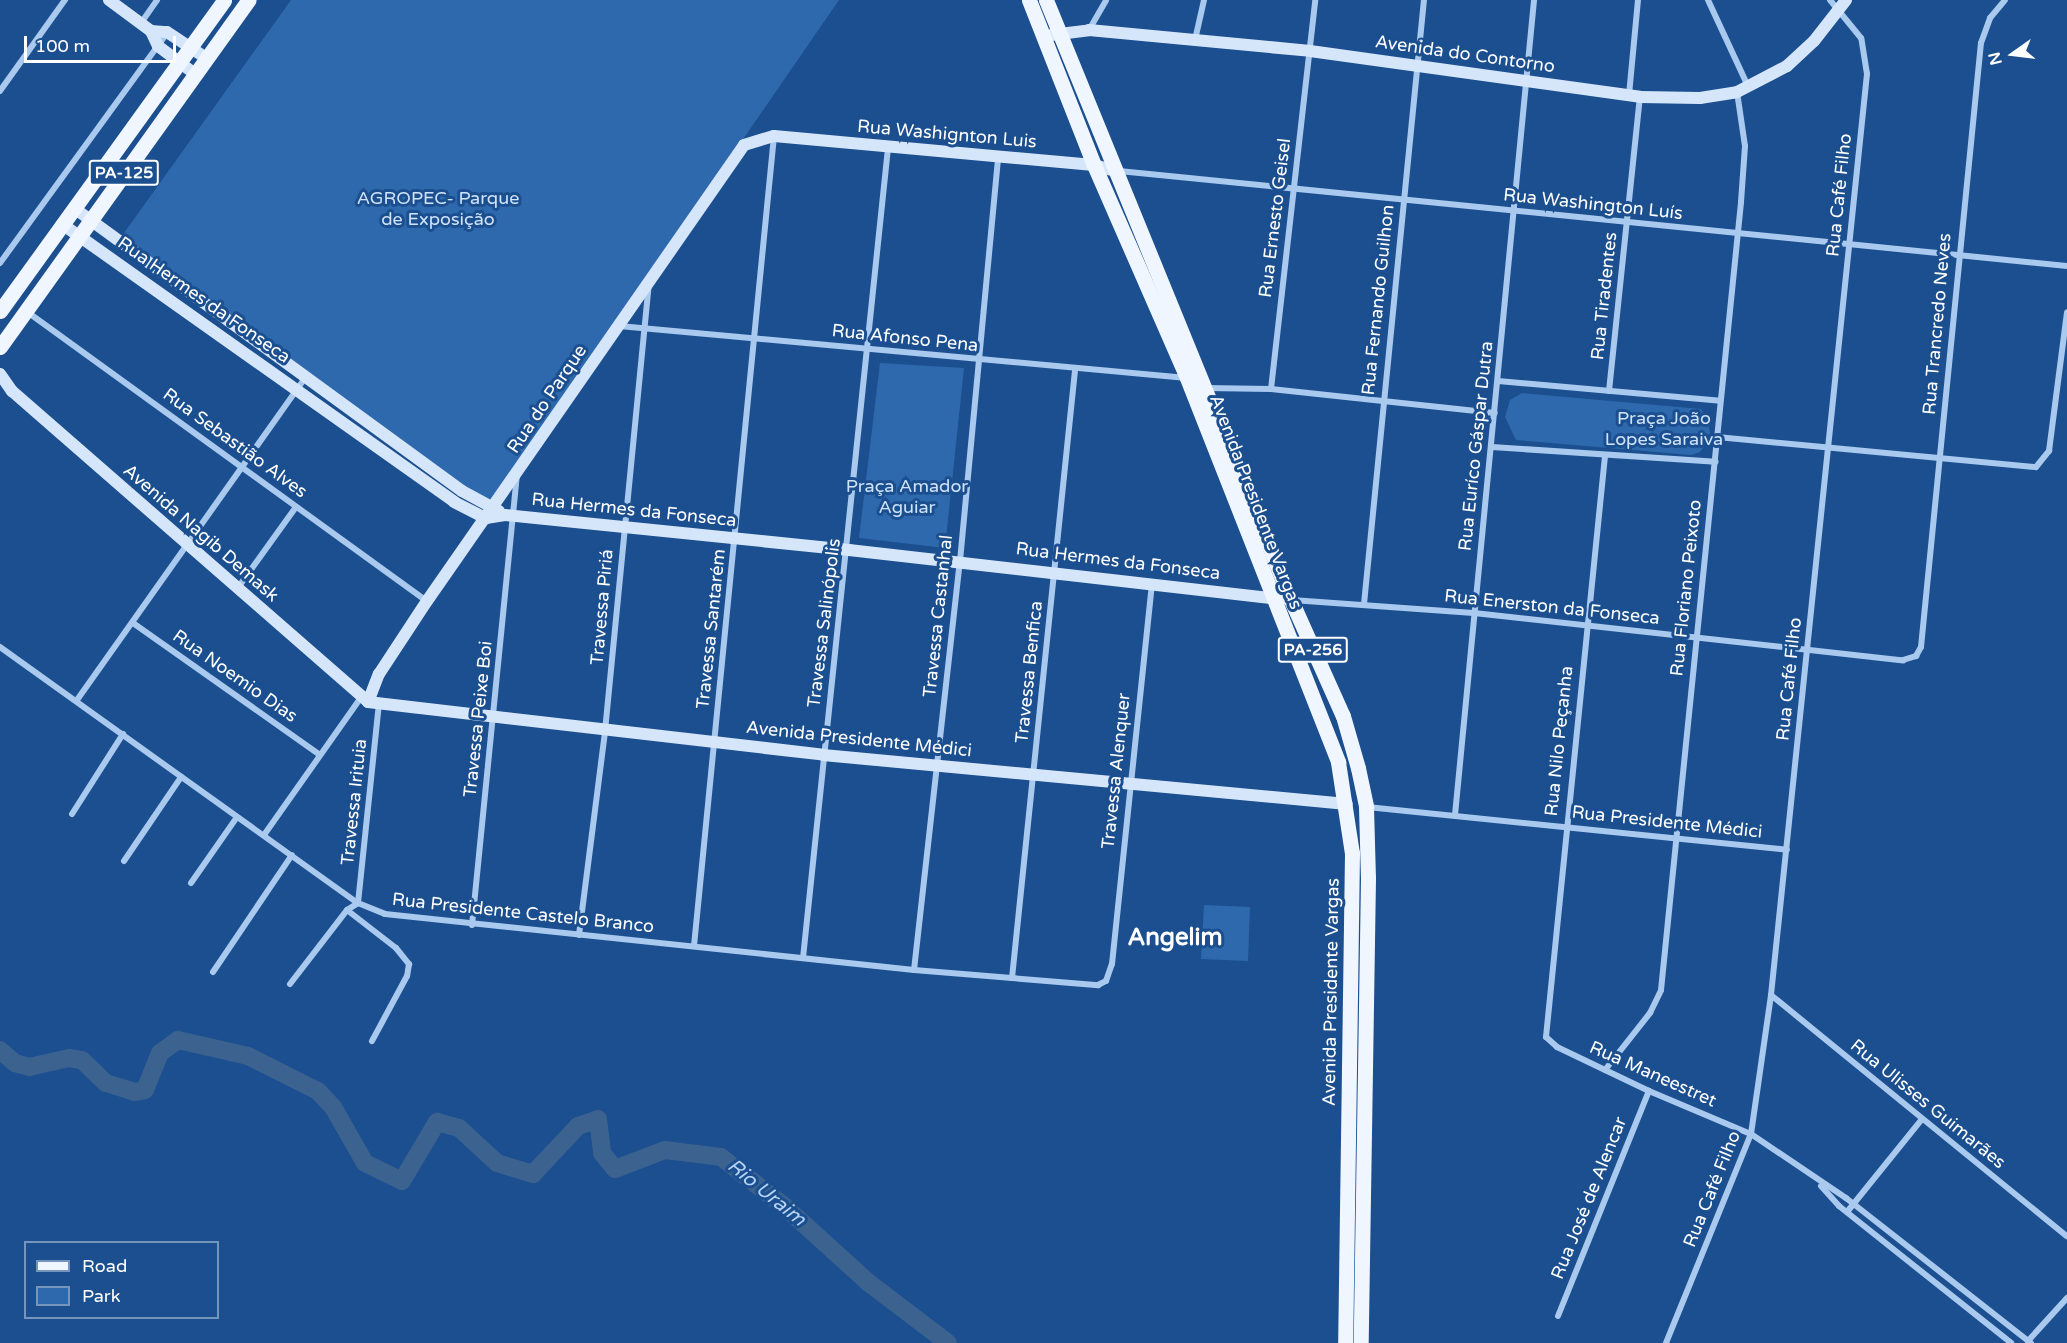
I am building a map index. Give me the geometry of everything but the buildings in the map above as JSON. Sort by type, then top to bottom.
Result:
[{"type":"main road","name":"PA-125","points":[[0,311],[224,0]]},
{"type":"main road","name":"PA-125","points":[[0,346],[248,0]]},
{"type":"main road","name":"Avenida Presidente Vargas","points":[[1029,0],[1051,35],[1115,171],[1206,388],[1291,600],[1347,727],[1365,807],[1354,1215],[1345,1343]]},
{"type":"main road","name":"Avenida Presidente Vargas","points":[[1046,0],[1051,35],[1094,165],[1187,378],[1271,598],[1332,739],[1347,804],[1352,853],[1355,1183]]},
{"type":"main road","name":"Avenida Presidente Vargas","points":[[1354,1215],[1361,1343]]},
{"type":"street","points":[[0,91],[65,0]]},
{"type":"street","points":[[109,0],[151,30],[167,32],[206,58]]},
{"type":"street","points":[[141,23],[157,0]]},
{"type":"street","points":[[1089,30],[1106,0]]},
{"type":"street","points":[[1195,41],[1204,0]]},
{"type":"street","name":"Rua Ernesto Geisel","points":[[1271,389],[1315,0]]},
{"type":"street","name":"Rua Fernando Guilhon","points":[[1364,604],[1382,403],[1424,0]]},
{"type":"street","name":"Rua Euríco Gáspar Dutra","points":[[1455,815],[1534,0]]},
{"type":"street","name":"Rua Tiradentes","points":[[1609,391],[1627,223],[1638,0]]},
{"type":"street","name":"Rua Floriano Peixoto","points":[[1605,1070],[1650,1013],[1661,990],[1715,462],[1745,146],[1743,89],[1708,0]]},
{"type":"street","name":"Rua Café Filho","points":[[1666,1343],[1751,1134],[1771,995],[1867,74],[1861,38],[1843,4],[1830,0]]},
{"type":"street","name":"Rua Trancredo Neves","points":[[1916,656],[1921,647],[1958,256],[1981,44],[1990,18],[2006,0]]},
{"type":"street","name":"Avenida do Contorno","points":[[1051,35],[1089,30],[1310,51],[1635,96],[1700,98],[1743,89],[1787,66],[1814,41],[1843,4]]},
{"type":"street","points":[[151,30],[158,46],[195,74]]},
{"type":"street","points":[[0,263],[167,32]]},
{"type":"street","name":"Rua Washignton Luis","points":[[774,136],[1094,165],[1115,171]]},
{"type":"street","name":"Rua do Parque","points":[[370,701],[379,674],[427,601],[517,475],[738,151],[750,141],[774,136]]},
{"type":"street","name":"Travessa Santarém","points":[[694,946],[756,338],[774,136]]},
{"type":"street","name":"Travessa Salinópolis","points":[[803,958],[823,755],[849,550],[888,148]]},
{"type":"street","name":"Travessa Castanhal","points":[[914,970],[960,561],[998,157]]},
{"type":"street","name":"Rua Washington Luís","points":[[1115,171],[2067,266]]},
{"type":"street","points":[[74,208],[302,383],[462,491],[510,516]]},
{"type":"street","name":"Rua Hermes da Fonseca","points":[[62,224],[302,383],[454,502],[486,518],[510,516],[736,538],[1055,571],[1291,600]]},
{"type":"street","name":"Travessa Piriá","points":[[579,935],[605,731],[650,282]]},
{"type":"street","name":"Rua Sebastião Alves","points":[[25,310],[427,601]]},
{"type":"street","points":[[1717,437],[1827,446],[2028,468],[2042,465],[2049,451],[2067,312]]},
{"type":"street","name":"Rua Afonso Pena","points":[[619,326],[1075,370],[1187,378]]},
{"type":"street","name":"Travessa Benfica","points":[[1012,978],[1075,370]]},
{"type":"street","name":"Avenida Nagib Demask","points":[[0,374],[6,388],[237,590],[370,701]]},
{"type":"street","points":[[1498,381],[1720,401]]},
{"type":"street","points":[[77,700],[302,383]]},
{"type":"street","points":[[1206,388],[1271,389],[1382,403],[1495,413]]},
{"type":"street","points":[[1492,447],[1715,462]]},
{"type":"street","name":"Rua Nilo Peçanha","points":[[1545,1028],[1605,456]]},
{"type":"street","name":"Travessa Peixe Boi","points":[[472,925],[493,719],[510,516],[517,475]]},
{"type":"street","points":[[237,590],[296,507]]},
{"type":"street","name":"Travessa Alenquer","points":[[1112,964],[1129,783],[1152,582]]},
{"type":"street","name":"Rua Enerston da Fonseca","points":[[1291,600],[1474,613],[1696,638],[1808,646],[1904,660],[1916,656]]},
{"type":"street","name":"Rua Noemio Dias","points":[[133,623],[319,754]]},
{"type":"street","name":"Rua Presidente Castelo Branco","points":[[0,646],[358,903],[402,918],[914,970],[1098,985],[1106,981],[1112,964]]},
{"type":"street","points":[[264,835],[319,754],[370,701]]},
{"type":"street","name":"Avenida Presidente Médici","points":[[370,701],[493,719],[823,755],[936,763],[1033,776],[1347,804]]},
{"type":"street","name":"Travessa Irituia","points":[[358,903],[370,701]]},
{"type":"street","points":[[72,814],[123,734]]},
{"type":"street","points":[[124,861],[181,777]]},
{"type":"street","name":"Rua Presidente Médici","points":[[1365,807],[1787,850]]},
{"type":"street","points":[[191,883],[237,817]]},
{"type":"street","points":[[213,972],[292,855]]},
{"type":"street","points":[[290,984],[347,910],[358,903]]},
{"type":"street","points":[[347,910],[396,948],[409,964],[407,976],[372,1041]]},
{"type":"street","name":"Rua Ulisses Guimarães","points":[[1771,995],[2067,1236]]},
{"type":"street","name":"Rua Maneestret","points":[[1545,1028],[1546,1036],[1557,1047],[1649,1091],[1751,1134],[1853,1204],[2030,1342]]},
{"type":"street","name":"Rua José de Alencar","points":[[1558,1316],[1649,1091]]},
{"type":"street","points":[[1847,1212],[1922,1119]]},
{"type":"street","name":"Rua Maneestret","points":[[1817,1181],[1847,1212],[2011,1343]]},
{"type":"street","points":[[2030,1342],[2067,1298]]},
{"type":"green space","name":"AGROPEC- Parque de Exposição","points":[[291,0],[839,0],[493,502],[486,501],[119,240]]},
{"type":"green space","name":"Praça Amador Aguiar","points":[[880,363],[964,368],[945,548],[859,538]]},
{"type":"green space","name":"Praça João Lopes Saraiva","points":[[1522,393],[1701,409],[1707,417],[1711,438],[1700,452],[1691,455],[1516,440],[1505,417],[1510,400]]},
{"type":"green space","points":[[1204,905],[1250,907],[1248,961],[1201,959]]},
{"type":"waterway","name":"Rio Uraim","points":[[0,1050],[15,1063],[29,1067],[69,1058],[82,1060],[106,1083],[135,1092],[145,1090],[160,1053],[178,1040],[248,1056],[318,1091],[333,1107],[365,1163],[402,1181],[437,1122],[459,1128],[497,1163],[533,1174],[578,1126],[598,1119],[602,1153],[615,1169],[665,1150],[721,1157],[784,1206],[869,1283],[948,1343]]},
{"type":"district","name":"Angelim","points":[[1175,938]]}]
